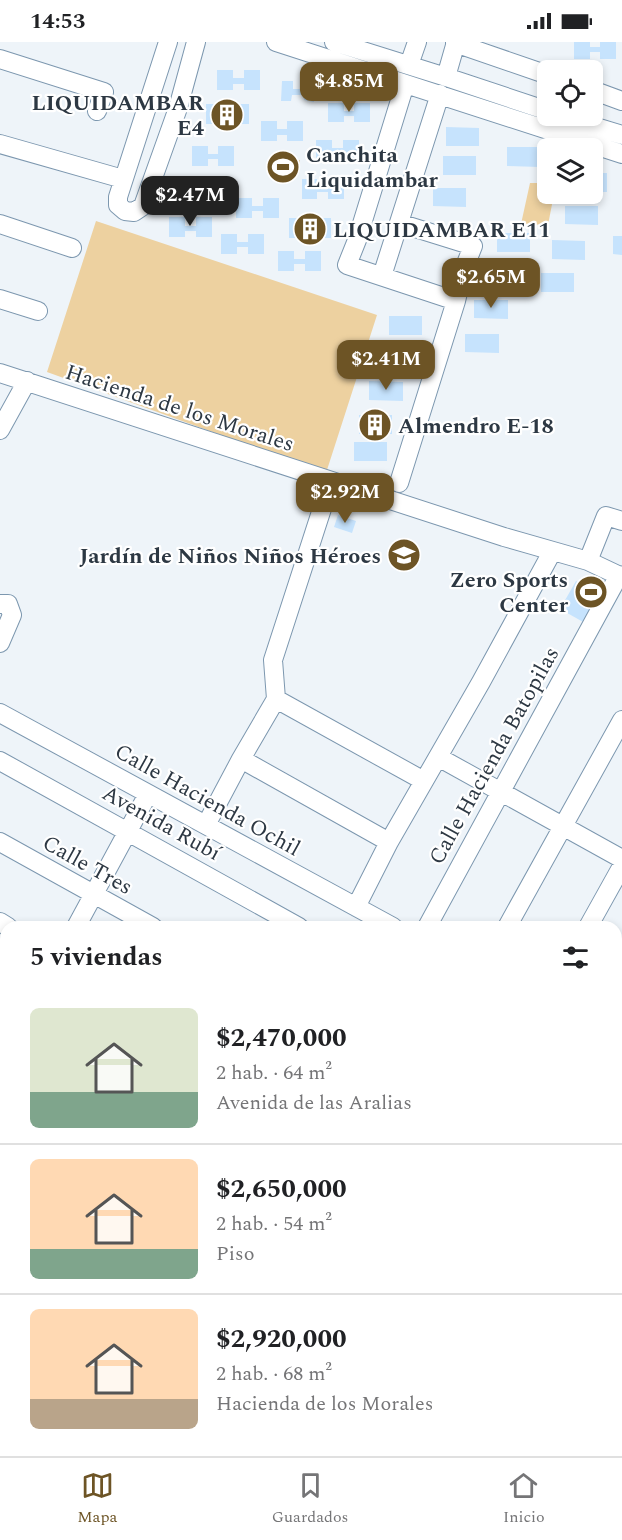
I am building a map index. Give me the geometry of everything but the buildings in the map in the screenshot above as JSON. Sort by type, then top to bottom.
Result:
[{"type":"street","points":[[168,42],[118,197],[118,205],[124,211],[134,212],[143,206],[177,108],[196,42]]},
{"type":"street","points":[[276,42],[622,154]]},
{"type":"street","points":[[334,42],[537,107]]},
{"type":"street","points":[[409,65],[417,42]]},
{"type":"street","points":[[446,77],[456,42],[537,71]]},
{"type":"street","points":[[0,59],[104,92],[97,111]]},
{"type":"street","points":[[405,84],[357,240],[347,265],[456,301]]},
{"type":"street","points":[[382,276],[440,94]]},
{"type":"street","points":[[603,94],[622,100]]},
{"type":"street","points":[[593,126],[622,135]]},
{"type":"street","points":[[0,144],[123,178]]},
{"type":"street","points":[[399,223],[473,246],[463,271],[456,301],[399,483]]},
{"type":"street","points":[[0,224],[72,248]]},
{"type":"street","points":[[0,299],[38,311]]},
{"type":"street","name":"Hacienda de los Morales","points":[[0,373],[552,552],[588,561],[621,576]]},
{"type":"street","points":[[0,430],[27,381]]},
{"type":"street","points":[[206,825],[276,699],[273,660],[331,481]]},
{"type":"street","points":[[588,561],[606,516],[622,521]]},
{"type":"street","points":[[357,907],[389,842],[552,552]]},
{"type":"street","name":"Calle Hacienda Batopilas","points":[[430,921],[621,576]]},
{"type":"street","points":[[0,604],[8,604],[12,615],[0,643]]},
{"type":"street","points":[[276,699],[424,782]]},
{"type":"street","name":"Calle Hacienda Ochil","points":[[0,713],[382,921]]},
{"type":"street","points":[[510,921],[622,720]]},
{"type":"street","points":[[438,758],[622,859]]},
{"type":"street","points":[[241,759],[389,842]]},
{"type":"street","name":"Avenida Rubí","points":[[0,761],[286,921]]},
{"type":"street","points":[[79,921],[148,794]]},
{"type":"street","name":"Calle Tres","points":[[0,842],[142,921]]},
{"type":"street","points":[[591,921],[622,866]]},
{"type":"shaded area","name":"Canchita Liquidambar","points":[[269,157],[300,160],[297,177],[267,174]]},
{"type":"shaded area","points":[[530,183],[537,183],[537,204],[552,204],[548,225],[521,224]]},
{"type":"shaded area","points":[[96,221],[377,315],[326,473],[47,372]]},
{"type":"place","name":"LIQUIDAMBAR E4","points":[[227,115]]},
{"type":"place","name":"Canchita Liquidambar","points":[[283,167]]},
{"type":"place","name":"LIQUIDAMBAR E11","points":[[310,229]]},
{"type":"place","name":"Almendro E-18","points":[[375,425]]},
{"type":"place","name":"Jardín de Niños Niños Héroes","points":[[404,555]]},
{"type":"place","name":"Zero Sports Center","points":[[591,592]]}]
